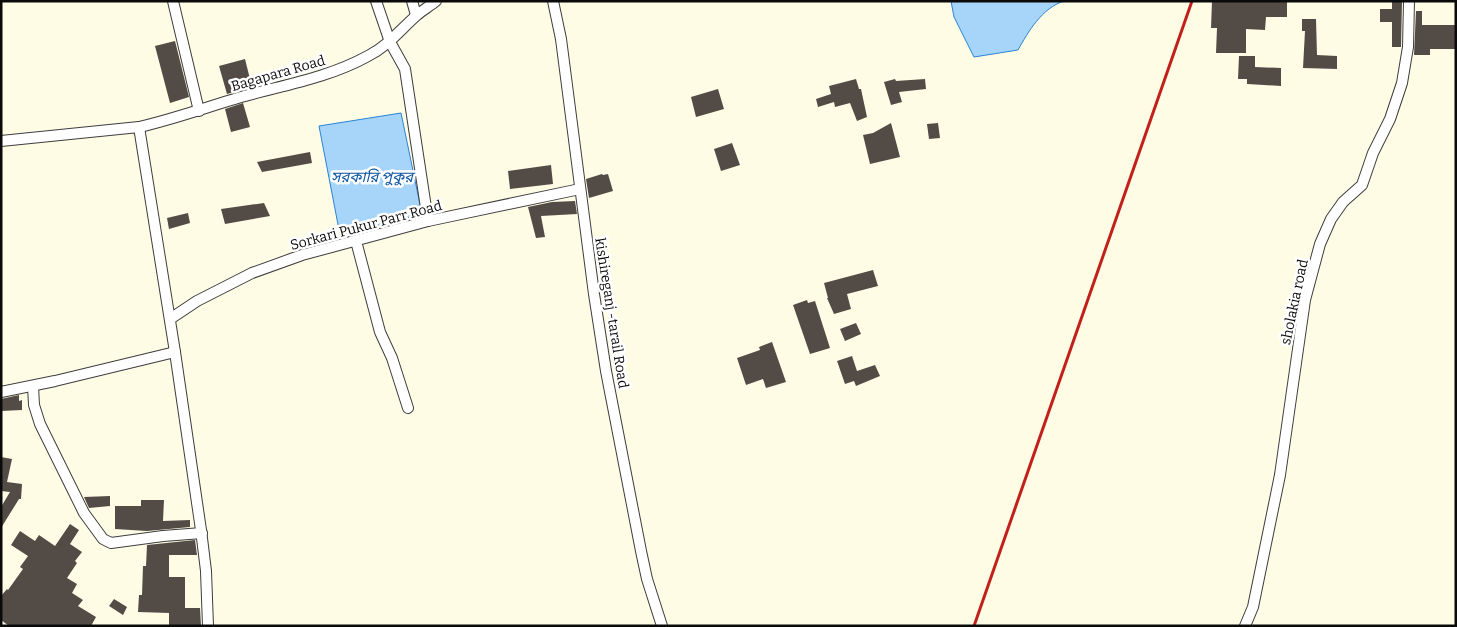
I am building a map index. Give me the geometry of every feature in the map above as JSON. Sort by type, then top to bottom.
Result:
[{"type":"street","points":[[173,1],[199,111]]},
{"type":"street","points":[[376,1],[390,42],[405,69],[428,221]]},
{"type":"street","points":[[412,1],[416,16]]},
{"type":"street","name":"Bagapara Road","points":[[1,141],[139,127],[199,111],[241,97],[319,77],[367,57],[390,42],[416,16],[436,1]]},
{"type":"street","name":"kishireganj -tarail Road","points":[[553,1],[562,39],[588,257],[606,372],[647,579],[662,626]]},
{"type":"street","name":"sholakia road","points":[[1245,626],[1253,607],[1278,484],[1308,290],[1320,244],[1330,219],[1343,202],[1362,185],[1373,153],[1390,119],[1402,83],[1408,47],[1409,1]]},
{"type":"street","points":[[139,127],[202,533],[206,571],[208,626]]},
{"type":"street","name":"Sorkari Pukur Parr Road","points":[[170,319],[197,301],[252,273],[302,255],[428,221],[580,189]]},
{"type":"street","points":[[356,241],[380,332],[392,358],[408,408]]},
{"type":"street","points":[[1,392],[175,352]]},
{"type":"street","points":[[33,386],[34,405],[40,424],[84,514],[103,539],[111,543],[202,533]]},
{"type":"water","points":[[951,1],[1064,1],[1049,9],[1036,21],[1018,50],[974,57],[954,17]]},
{"type":"water","name":"সরকারি পুকুর","points":[[401,113],[422,214],[340,235],[319,126]]},
{"type":"building","points":[[1212,1],[1287,1],[1287,17],[1266,17],[1265,30],[1246,29],[1246,53],[1216,53],[1217,28],[1211,28]]},
{"type":"building","points":[[1392,1],[1402,1],[1401,47],[1392,47],[1392,22],[1380,22],[1380,9],[1392,9]]},
{"type":"building","points":[[1416,11],[1422,11],[1422,25],[1456,25],[1456,49],[1430,49],[1430,55],[1414,55]]},
{"type":"building","points":[[1302,19],[1316,19],[1317,55],[1337,56],[1337,69],[1303,68],[1305,31],[1302,31]]},
{"type":"building","points":[[175,41],[189,97],[170,103],[155,46]]},
{"type":"building","points":[[1239,56],[1255,56],[1255,67],[1281,68],[1281,86],[1247,84],[1247,79],[1238,79]]},
{"type":"building","points":[[245,59],[252,87],[227,94],[219,66]]},
{"type":"building","points":[[856,79],[859,89],[861,89],[867,117],[857,121],[850,103],[835,107],[834,102],[818,107],[816,99],[831,94],[829,86]]},
{"type":"building","points":[[895,79],[896,81],[925,79],[926,89],[899,92],[902,102],[891,105],[884,82]]},
{"type":"building","points":[[718,89],[724,109],[696,117],[691,97]]},
{"type":"building","points":[[243,103],[250,127],[231,132],[225,109]]},
{"type":"building","points":[[891,123],[900,157],[870,164],[863,135],[873,133]]},
{"type":"building","points":[[938,123],[940,138],[929,139],[927,124]]},
{"type":"building","points":[[732,143],[740,165],[721,171],[714,149]]},
{"type":"building","points":[[310,152],[312,163],[262,172],[257,162]]},
{"type":"building","points":[[551,165],[553,184],[510,189],[508,171]]},
{"type":"building","points":[[608,174],[613,191],[589,198],[586,179]]},
{"type":"building","points":[[575,201],[577,214],[541,216],[545,237],[536,238],[528,207],[552,202]]},
{"type":"building","points":[[264,203],[270,216],[225,224],[221,209]]},
{"type":"building","points":[[188,213],[190,223],[169,229],[167,218]]},
{"type":"building","points":[[873,270],[878,286],[847,294],[851,309],[834,314],[827,298],[824,283]]},
{"type":"building","points":[[807,300],[808,303],[815,301],[830,348],[810,354],[793,305]]},
{"type":"building","points":[[856,323],[861,334],[845,341],[840,329]]},
{"type":"building","points":[[772,342],[786,382],[766,388],[763,379],[746,385],[737,358],[760,350],[759,347]]},
{"type":"building","points":[[852,356],[857,371],[875,365],[880,376],[856,386],[854,381],[845,384],[837,361]]},
{"type":"building","points":[[19,395],[19,401],[22,400],[22,410],[1,411],[1,399]]},
{"type":"building","points":[[1,457],[12,459],[7,482],[22,484],[21,499],[19,499],[1,528],[1,507],[10,492],[1,491]]},
{"type":"building","points":[[110,496],[110,506],[89,508],[84,497]]},
{"type":"building","points":[[141,500],[164,500],[163,521],[190,520],[190,527],[147,531],[115,529],[115,506],[141,506]]},
{"type":"building","points":[[70,524],[79,530],[70,544],[82,552],[75,561],[77,563],[67,578],[77,584],[72,593],[83,600],[78,606],[96,617],[91,626],[9,626],[1,620],[1,596],[8,590],[23,569],[20,567],[28,556],[11,545],[20,531],[35,541],[39,535],[55,546]]},
{"type":"building","points":[[195,540],[197,555],[169,555],[169,577],[185,577],[185,608],[200,608],[201,626],[169,626],[169,613],[138,612],[139,595],[142,595],[143,566],[146,566],[147,545]]},
{"type":"building","points":[[114,599],[127,607],[123,615],[109,606]]},
{"type":"railway","points":[[974,626],[1192,1]]}]
